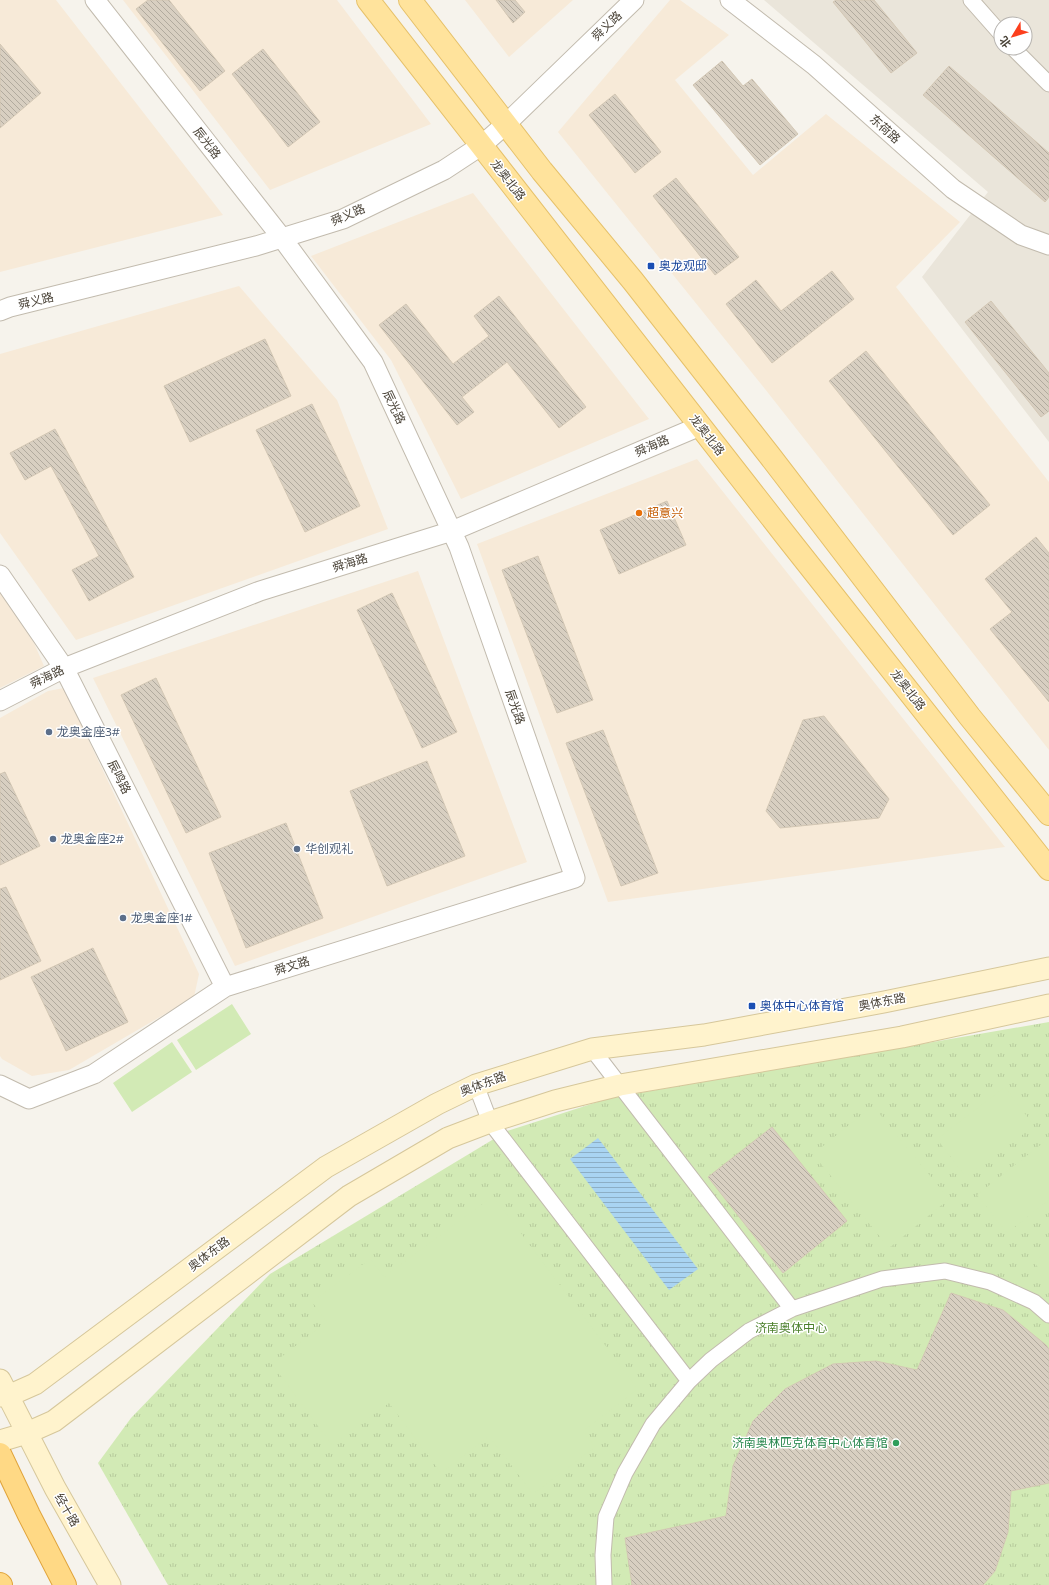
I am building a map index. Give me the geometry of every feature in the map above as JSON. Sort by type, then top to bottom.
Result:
[{"type":"highway","points":[[0,1454],[65,1585]]},
{"type":"main road","name":"龙奥北路","points":[[368,0],[700,426],[1049,869]]},
{"type":"main road","points":[[410,0],[542,171],[638,287],[970,717],[1049,814]]},
{"type":"main road","name":"奥体东路","points":[[3,1390],[36,1384],[326,1167],[437,1104],[476,1085],[592,1049],[704,1035],[884,1002],[1049,968]]},
{"type":"main road","points":[[0,1441],[27,1433],[54,1421],[349,1196],[448,1138],[490,1122],[554,1102],[620,1085],[902,1037],[1049,1005]]},
{"type":"main road","name":"经十路","points":[[3,1390],[55,1488],[110,1585]]},
{"type":"street","name":"辰光路","points":[[95,0],[282,238],[373,362],[460,547],[575,878]]},
{"type":"street","name":"舜义路","points":[[0,311],[256,246],[343,220],[444,170],[482,145],[506,124],[634,0]]},
{"type":"street","name":"东荷路","points":[[730,0],[814,65],[953,189],[1021,235],[1049,245]]},
{"type":"street","points":[[971,0],[993,25]]},
{"type":"street","points":[[1021,56],[1049,84]]},
{"type":"street","name":"舜海路","points":[[0,701],[64,668],[260,591],[452,531],[700,426]]},
{"type":"street","name":"辰鸣路","points":[[0,575],[64,668],[225,987]]},
{"type":"street","name":"舜文路","points":[[0,1085],[29,1099],[94,1074],[225,987],[575,878]]},
{"type":"street","points":[[592,1049],[792,1309]]},
{"type":"street","points":[[476,1085],[490,1122],[689,1381]]},
{"type":"street","points":[[604,1585],[603,1555],[606,1517],[625,1473],[653,1424],[689,1381],[711,1360],[749,1331],[792,1309],[882,1279],[945,1271],[990,1282],[1034,1302],[1049,1315]]},
{"type":"shaded area","points":[[0,0],[56,0],[223,215],[0,272]]},
{"type":"shaded area","points":[[123,0],[337,0],[431,124],[270,190]]},
{"type":"shaded area","points":[[465,0],[573,0],[509,57]]},
{"type":"shaded area","points":[[670,0],[680,0],[729,35],[675,80],[753,175],[826,114],[960,222],[896,287],[1049,482],[1049,750],[765,389],[558,132]]},
{"type":"shaded area","points":[[764,0],[1049,0],[1049,442],[922,277],[988,192]]},
{"type":"shaded area","points":[[473,193],[649,419],[461,499],[391,360],[311,256]]},
{"type":"shaded area","points":[[239,286],[337,400],[388,529],[76,640],[0,533],[0,354]]},
{"type":"shaded area","points":[[697,459],[1005,847],[608,902],[477,544]]},
{"type":"shaded area","points":[[418,571],[527,862],[235,966],[93,678]]},
{"type":"shaded area","points":[[0,589],[34,643],[44,666],[0,688]]},
{"type":"shaded area","points":[[64,688],[199,974],[194,997],[69,1070],[32,1076],[2,1059],[0,1056],[0,718],[48,691]]},
{"type":"green space","points":[[232,1004],[251,1034],[196,1070],[177,1040]]},
{"type":"green space","name":"济南奥体中心","points":[[1049,1022],[1049,1585],[168,1585],[98,1463],[131,1418],[270,1274],[507,1131],[610,1098]]},
{"type":"green space","points":[[172,1042],[192,1072],[132,1112],[113,1083]]},
{"type":"green space","points":[[1005,1087],[1034,1126],[966,1177],[937,1139]]},
{"type":"green space","points":[[873,1106],[949,1199],[889,1248],[813,1154]]},
{"type":"green space","points":[[1044,1142],[1049,1148],[1049,1200],[1007,1233],[977,1195]]},
{"type":"green space","points":[[493,1196],[638,1389],[583,1431],[595,1447],[533,1494],[489,1436],[441,1473],[389,1403],[332,1445],[272,1364],[327,1322],[312,1302],[370,1259],[384,1277]]},
{"type":"green space","points":[[1049,1250],[1049,1282],[1034,1262]]},
{"type":"water","points":[[598,1138],[698,1269],[669,1290],[570,1159]]},
{"type":"building","points":[[148,0],[169,0],[225,71],[200,91],[136,9]]},
{"type":"building","points":[[496,0],[515,0],[525,12],[513,23]]},
{"type":"building","points":[[836,0],[874,0],[917,53],[891,73],[833,2]]},
{"type":"building","points":[[0,44],[41,93],[0,128]]},
{"type":"building","points":[[263,49],[320,122],[288,147],[232,74]]},
{"type":"building","points":[[722,61],[743,86],[752,79],[798,134],[760,165],[693,85]]},
{"type":"building","points":[[949,66],[1049,153],[1049,197],[1045,202],[923,95]]},
{"type":"building","points":[[615,94],[661,152],[635,173],[589,115]]},
{"type":"building","points":[[676,178],[739,257],[715,275],[653,196]]},
{"type":"building","points":[[832,271],[854,299],[772,363],[726,304],[756,280],[781,311]]},
{"type":"building","points":[[499,296],[586,407],[559,428],[507,362],[462,397],[474,412],[457,425],[379,325],[406,304],[453,364],[489,336],[474,316]]},
{"type":"building","points":[[991,301],[1049,373],[1049,411],[1041,417],[965,322]]},
{"type":"building","points":[[265,339],[291,396],[190,442],[164,386]]},
{"type":"building","points":[[866,351],[990,505],[953,535],[829,381]]},
{"type":"building","points":[[312,404],[360,506],[305,532],[256,430]]},
{"type":"building","points":[[55,429],[134,577],[89,601],[72,570],[99,556],[51,466],[25,480],[10,453]]},
{"type":"building","points":[[667,501],[686,545],[619,574],[600,530]]},
{"type":"building","points":[[1036,537],[1049,553],[1049,702],[990,629],[1012,612],[985,579]]},
{"type":"building","points":[[538,556],[593,700],[557,713],[502,570]]},
{"type":"building","points":[[392,593],[457,732],[422,748],[357,610]]},
{"type":"building","points":[[156,678],[221,817],[186,833],[121,695]]},
{"type":"building","points":[[824,716],[889,799],[879,818],[780,828],[766,811],[803,720]]},
{"type":"building","points":[[603,730],[658,873],[621,886],[566,743]]},
{"type":"building","points":[[427,761],[465,856],[387,886],[350,791]]},
{"type":"building","points":[[5,772],[40,846],[0,865],[0,774]]},
{"type":"building","points":[[286,823],[323,918],[246,948],[209,853]]},
{"type":"building","points":[[6,887],[41,961],[0,980],[0,889]]},
{"type":"building","points":[[93,948],[128,1022],[66,1051],[31,977]]},
{"type":"building","points":[[772,1127],[847,1221],[783,1273],[708,1177]]},
{"type":"building","name":"济南奥林匹克体育中心体育馆","points":[[951,1293],[1003,1310],[1049,1349],[1049,1483],[1011,1491],[1008,1532],[995,1571],[983,1585],[632,1585],[625,1538],[726,1516],[733,1466],[753,1421],[785,1389],[833,1364],[876,1361],[917,1370]]},
{"type":"place","name":"奥龙观邸","points":[[651,266]]},
{"type":"place","name":"超意兴","points":[[639,513]]},
{"type":"place","name":"龙奥金座3#","points":[[49,732]]},
{"type":"place","name":"龙奥金座2#","points":[[53,839]]},
{"type":"place","name":"华创观礼","points":[[297,849]]},
{"type":"place","name":"龙奥金座1#","points":[[123,918]]},
{"type":"place","name":"奥体中心体育馆","points":[[752,1006]]},
{"type":"place","name":"济南奥林匹克体育中心体育馆","points":[[896,1443]]}]
